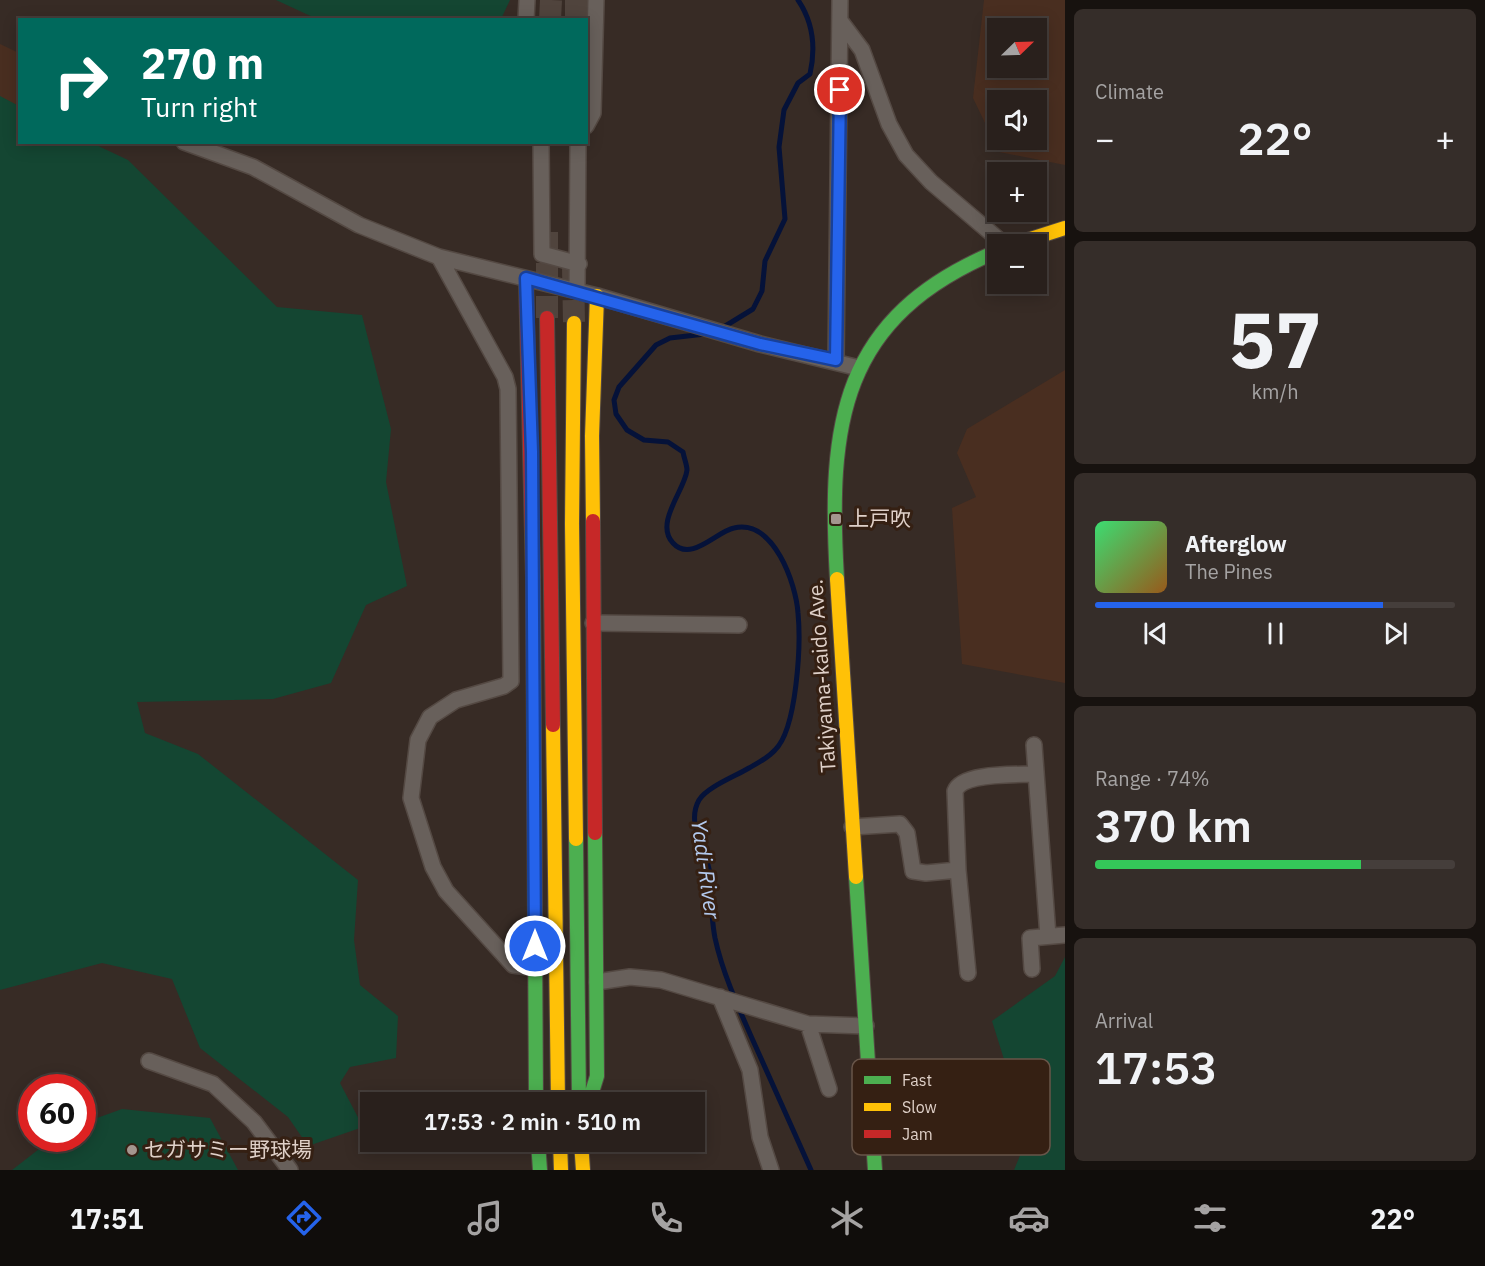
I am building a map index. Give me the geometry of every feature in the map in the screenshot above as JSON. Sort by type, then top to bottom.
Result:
[{"type":"main road","points":[[1046,234],[1065,228]]},
{"type":"main road","name":"Takiyama-kaido Ave.","points":[[868,1059],[833,506],[840,428],[849,392],[859,368],[891,322],[925,289],[958,267],[987,255]]},
{"type":"main road","points":[[526,278],[532,452],[536,1092]]},
{"type":"main road","points":[[592,1092],[597,1076],[592,436],[597,296]]},
{"type":"main road","points":[[547,318],[558,1092]]},
{"type":"main road","points":[[574,323],[572,524],[579,1092]]},
{"type":"main road","points":[[539,1152],[540,1170]]},
{"type":"main road","points":[[560,1152],[561,1170]]},
{"type":"main road","points":[[582,1152],[583,1170]]},
{"type":"main road","name":"Takiyama-kaido Ave.","points":[[874,1155],[875,1170]]},
{"type":"street","points":[[526,18],[527,0]]},
{"type":"street","points":[[588,122],[593,113],[596,0]]},
{"type":"street","points":[[836,360],[840,0]]},
{"type":"street","points":[[841,22],[862,50],[889,124],[906,154],[931,182],[992,234]]},
{"type":"street","points":[[190,144],[253,167],[359,225],[439,257],[597,296],[760,344],[836,360],[859,368]]},
{"type":"street","points":[[541,144],[542,254],[579,264]]},
{"type":"street","points":[[577,291],[579,264],[578,144]]},
{"type":"street","points":[[439,257],[467,304],[505,377],[508,389],[511,681]]},
{"type":"street","points":[[593,623],[739,625]]},
{"type":"street","points":[[534,679],[511,681],[504,686],[456,700],[430,717],[418,740],[411,798],[433,867],[446,891],[513,965],[535,968]]},
{"type":"street","points":[[1034,745],[1048,936]]},
{"type":"street","points":[[968,973],[958,870],[955,791],[957,785],[967,779],[1035,774]]},
{"type":"street","points":[[852,827],[900,824],[907,833],[913,871],[926,873],[958,870]]},
{"type":"street","points":[[1032,969],[1030,938],[1065,936]]},
{"type":"street","points":[[597,982],[630,977],[661,980],[808,1024],[866,1026]]},
{"type":"street","points":[[723,998],[750,1070],[760,1137],[771,1170]]},
{"type":"street","points":[[808,1024],[829,1089]]},
{"type":"street","points":[[149,1061],[213,1084],[254,1122],[290,1170]]},
{"type":"shaded area","points":[[984,0],[1065,0],[1065,165],[998,150],[1047,150],[1047,90],[987,90],[987,127],[973,98]]},
{"type":"shaded area","points":[[0,44],[18,53],[18,109],[0,100]]},
{"type":"shaded area","points":[[1065,370],[1065,683],[962,664],[952,508],[976,497],[957,453],[967,429]]},
{"type":"green space","points":[[276,0],[510,0],[501,18],[315,18]]},
{"type":"green space","points":[[0,96],[18,105],[18,144],[94,144],[128,160],[277,307],[362,315],[391,429],[386,482],[407,586],[366,605],[331,683],[273,699],[137,702],[145,733],[198,754],[358,880],[354,940],[360,985],[398,1016],[396,1058],[350,1067],[340,1083],[360,1121],[360,1128],[308,1146],[288,1117],[200,1048],[172,979],[102,963],[0,990]]},
{"type":"green space","points":[[1065,957],[1065,1170],[1014,1170],[1020,1155],[1050,1155],[1050,1059],[1004,1059],[992,1021],[1055,976]]},
{"type":"green space","name":"セガサミー野球場","points":[[122,1109],[210,1118],[238,1170],[12,1170],[35,1152],[96,1152],[96,1118]]},
{"type":"waterway","name":"Yadi-River","points":[[722,328],[753,309],[762,291],[765,261],[785,219],[779,147],[784,110],[798,83],[810,74],[813,54],[810,26],[798,0]]},
{"type":"waterway","name":"Yadi-River","points":[[705,334],[670,338],[656,345],[619,387],[614,400],[616,414],[627,430],[644,440],[668,442],[683,452],[687,470],[672,506],[667,526],[668,535],[673,543],[688,550],[704,544],[727,530],[748,528],[761,533],[771,543],[780,556],[793,586],[798,613],[798,664],[793,706],[782,739],[766,758],[703,795],[695,809],[695,819],[698,838],[710,875],[711,906],[718,952],[732,993],[811,1170]]},
{"type":"tunnel","points":[[550,18],[551,0]]},
{"type":"tunnel","points":[[576,0],[576,18]]},
{"type":"tunnel","points":[[547,232],[547,318]]},
{"type":"tunnel","points":[[573,267],[574,323]]},
{"type":"traffic: fast","points":[[837,579],[836,472],[842,425],[854,382],[875,343],[904,308],[945,278],[987,257]]},
{"type":"traffic: fast","points":[[533,578],[536,1092]]},
{"type":"traffic: fast","points":[[592,1092],[597,1076],[595,833]]},
{"type":"traffic: fast","points":[[576,839],[579,1092]]},
{"type":"traffic: fast","points":[[856,877],[868,1059]]},
{"type":"traffic: fast","points":[[539,1152],[540,1170]]},
{"type":"traffic: fast","points":[[874,1155],[875,1170]]},
{"type":"traffic: slow","points":[[1046,234],[1065,228]]},
{"type":"traffic: slow","points":[[593,521],[592,436],[597,296]]},
{"type":"traffic: slow","points":[[574,323],[572,524],[576,839]]},
{"type":"traffic: slow","points":[[837,579],[856,877]]},
{"type":"traffic: slow","points":[[553,725],[558,1092]]},
{"type":"traffic: slow","points":[[560,1152],[561,1170]]},
{"type":"traffic: slow","points":[[582,1152],[583,1170]]},
{"type":"traffic: jam","points":[[526,278],[533,578]]},
{"type":"traffic: jam","points":[[547,318],[553,725]]},
{"type":"traffic: jam","points":[[593,521],[595,833]]},
{"type":"place","name":"上戸吹","points":[[836,519]]},
{"type":"place","name":"セガサミー野球場","points":[[132,1150]]},
{"type":"route","points":[[535,946],[532,452],[526,278],[707,327],[760,344],[836,360],[840,90]]}]
